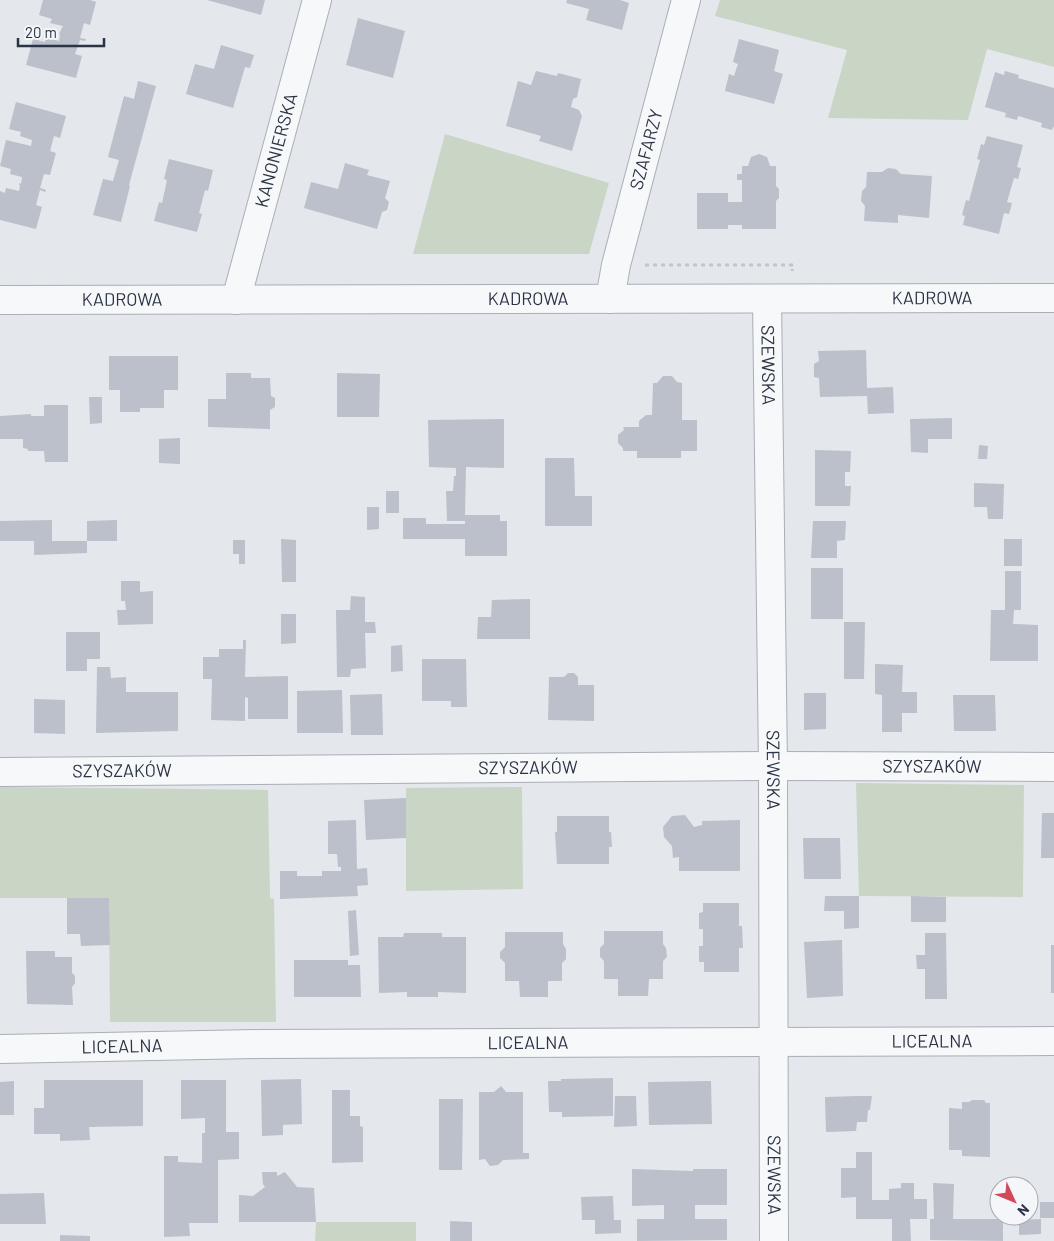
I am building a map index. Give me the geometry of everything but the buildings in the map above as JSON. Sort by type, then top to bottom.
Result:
[{"type":"street","name":"KANONIERSKA","points":[[236,300],[317,0]]},
{"type":"street","name":"SZAFARZY","points":[[610,300],[616,265],[686,0]]},
{"type":"street","name":"KADROWA","points":[[0,300],[1054,298]]},
{"type":"street","name":"SZEWSKA","points":[[767,299],[773,766],[774,1241]]},
{"type":"street","name":"SZYSZAKÓW","points":[[0,772],[773,766],[1054,767]]},
{"type":"street","name":"LICEALNA","points":[[0,1049],[261,1044],[1054,1041]]},
{"type":"green space","points":[[720,0],[1054,0],[1054,67],[987,49],[968,120],[828,118],[847,50],[715,16]]},
{"type":"green space","points":[[445,134],[609,183],[589,254],[413,254]]},
{"type":"green space","points":[[856,783],[1024,785],[1023,897],[859,896]]},
{"type":"green space","points":[[0,787],[268,790],[270,898],[274,899],[276,1022],[110,1022],[109,898],[0,898]]},
{"type":"green space","points":[[522,787],[523,889],[406,891],[406,788]]},
{"type":"green space","points":[[316,1222],[416,1222],[416,1241],[315,1241]]}]
